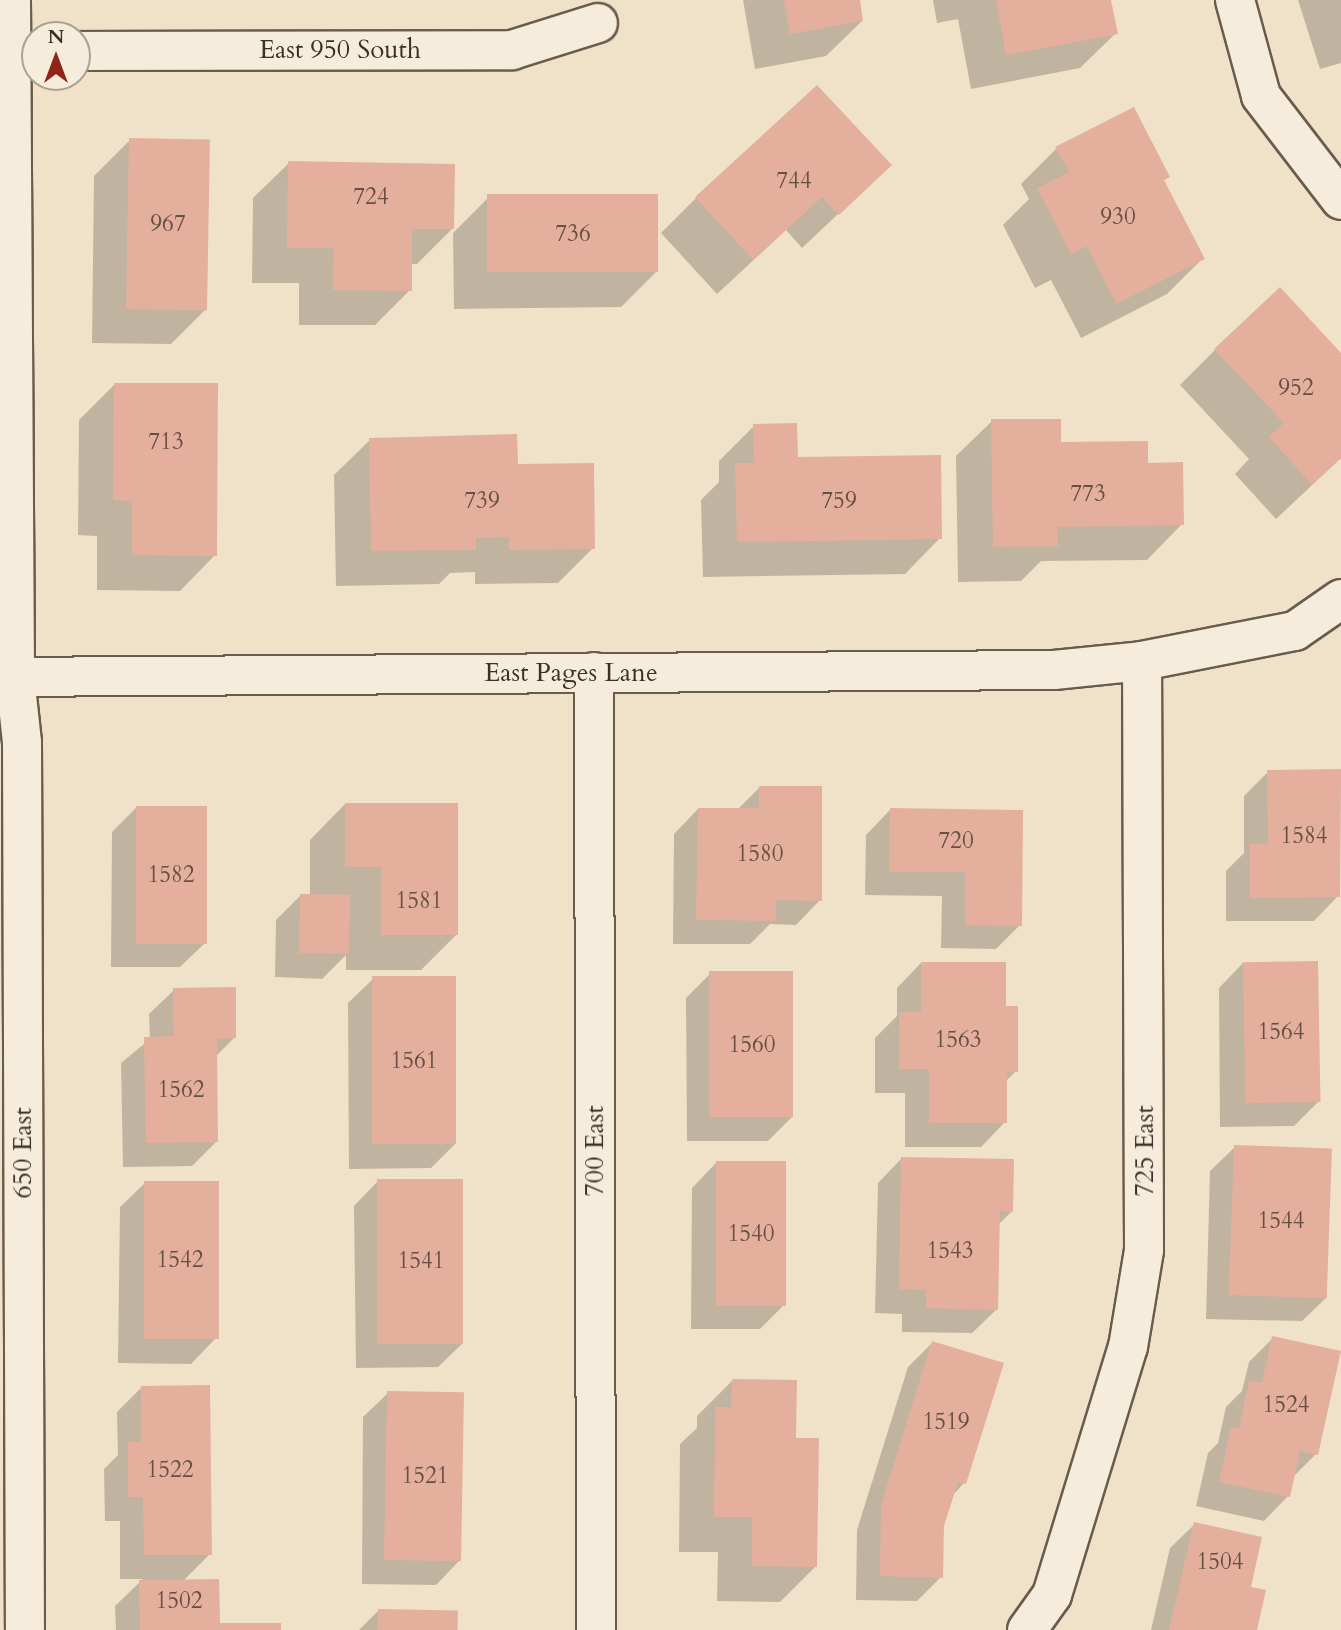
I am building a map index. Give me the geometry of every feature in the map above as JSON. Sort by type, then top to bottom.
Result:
[{"type":"street","name":"650 East","points":[[11,0],[21,42]]},
{"type":"street","points":[[1235,0],[1261,96],[1341,200]]},
{"type":"street","name":"East 950 South","points":[[91,51],[512,50],[598,23]]},
{"type":"street","name":"650 East","points":[[22,91],[7,677],[22,742],[25,1630]]},
{"type":"street","name":"East Pages Lane","points":[[7,677],[1054,670],[1142,661],[1295,631],[1341,599]]},
{"type":"street","name":"725 East","points":[[1030,1627],[1052,1595],[1128,1347],[1144,1250],[1142,661]]},
{"type":"street","name":"700 East","points":[[594,673],[596,1630]]},
{"type":"building","points":[[784,0],[860,0],[863,21],[790,34]]},
{"type":"building","points":[[996,0],[1111,0],[1118,34],[1006,55]]},
{"type":"building","points":[[817,85],[892,165],[839,215],[822,197],[753,260],[695,197]]},
{"type":"building","points":[[1134,107],[1170,177],[1164,180],[1205,259],[1116,304],[1087,246],[1071,254],[1037,188],[1069,172],[1055,147]]},
{"type":"building","points":[[129,138],[210,139],[207,310],[126,309]]},
{"type":"building","points":[[288,161],[455,164],[454,229],[412,229],[412,291],[333,290],[334,248],[287,248]]},
{"type":"building","points":[[487,194],[658,194],[658,272],[487,272]]},
{"type":"building","points":[[1280,287],[1341,353],[1341,458],[1312,485],[1269,437],[1284,423],[1214,349]]},
{"type":"building","points":[[114,383],[218,383],[217,556],[132,555],[132,501],[113,500]]},
{"type":"building","points":[[991,419],[1061,419],[1061,442],[1148,441],[1148,463],[1183,462],[1184,525],[1057,527],[1058,546],[993,547]]},
{"type":"building","points":[[797,423],[798,457],[941,455],[942,539],[737,542],[735,463],[754,463],[753,424]]},
{"type":"building","points":[[517,434],[518,464],[594,463],[595,549],[509,550],[509,537],[476,538],[476,550],[371,551],[369,438]]},
{"type":"building","points":[[1341,769],[1340,897],[1250,898],[1250,844],[1268,844],[1267,770]]},
{"type":"building","points":[[759,786],[822,786],[822,901],[776,900],[776,921],[696,920],[698,808],[759,808]]},
{"type":"building","points":[[345,803],[458,803],[458,935],[381,935],[381,867],[345,867]]},
{"type":"building","points":[[136,806],[207,806],[207,944],[136,944]]},
{"type":"building","points":[[890,808],[1023,810],[1022,926],[965,925],[965,872],[889,872]]},
{"type":"building","points":[[300,894],[350,895],[349,954],[299,953]]},
{"type":"building","points":[[1318,961],[1320,1102],[1245,1103],[1243,962]]},
{"type":"building","points":[[921,962],[1006,962],[1006,1006],[1018,1006],[1018,1072],[1007,1072],[1007,1123],[929,1123],[929,1069],[899,1069],[899,1012],[921,1012]]},
{"type":"building","points":[[709,971],[793,971],[793,1117],[709,1117]]},
{"type":"building","points":[[372,976],[456,976],[456,1144],[372,1144]]},
{"type":"building","points":[[236,987],[236,1038],[217,1039],[218,1142],[146,1143],[144,1037],[174,1036],[173,988]]},
{"type":"building","points":[[1234,1145],[1332,1148],[1327,1298],[1229,1295]]},
{"type":"building","points":[[901,1157],[1014,1159],[1013,1212],[1000,1211],[998,1310],[926,1308],[926,1290],[899,1289]]},
{"type":"building","points":[[716,1161],[786,1161],[786,1306],[716,1306]]},
{"type":"building","points":[[377,1179],[463,1179],[463,1344],[377,1344]]},
{"type":"building","points":[[144,1181],[219,1181],[219,1339],[144,1339]]},
{"type":"building","points":[[1272,1336],[1341,1351],[1318,1455],[1300,1451],[1290,1497],[1219,1482],[1231,1427],[1239,1428],[1249,1381],[1262,1383]]},
{"type":"building","points":[[932,1341],[1004,1363],[966,1484],[958,1482],[944,1526],[943,1578],[880,1576],[881,1505]]},
{"type":"building","points":[[732,1379],[797,1380],[796,1438],[819,1438],[817,1567],[752,1566],[752,1517],[714,1517],[715,1407],[731,1407]]},
{"type":"building","points":[[210,1385],[212,1555],[144,1555],[143,1497],[128,1497],[128,1442],[141,1442],[141,1386]]},
{"type":"building","points":[[387,1391],[464,1392],[461,1561],[384,1560]]},
{"type":"building","points":[[1194,1522],[1262,1537],[1251,1587],[1266,1590],[1257,1630],[1169,1630]]},
{"type":"building","points":[[219,1579],[220,1623],[281,1623],[281,1630],[140,1630],[139,1580]]},
{"type":"building","points":[[378,1609],[458,1610],[458,1630],[378,1630]]}]
